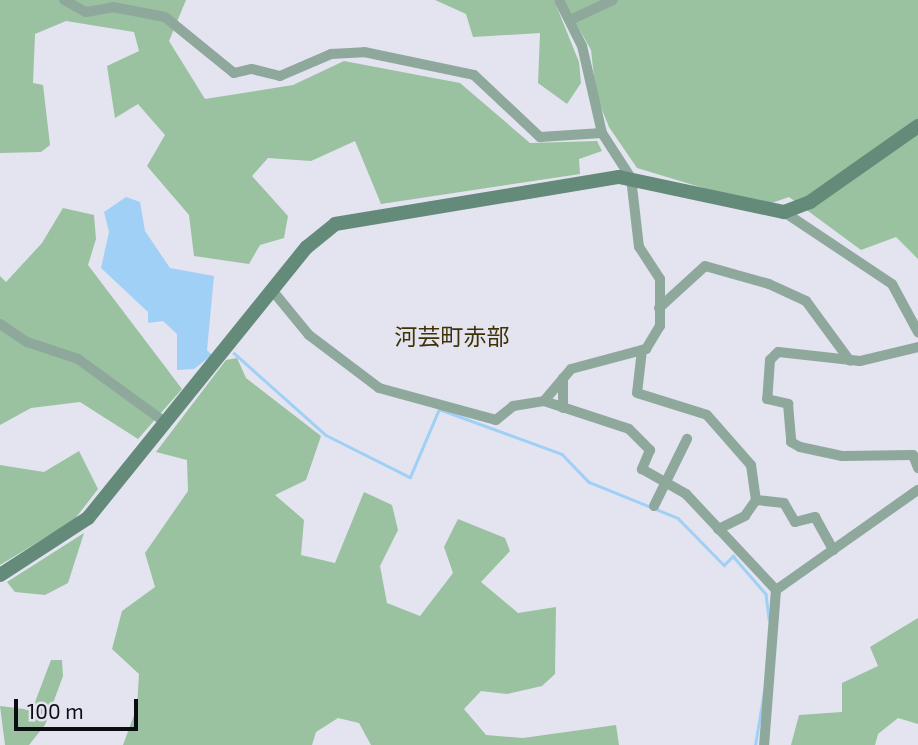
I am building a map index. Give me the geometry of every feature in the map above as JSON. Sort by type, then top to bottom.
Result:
[{"type":"street","points":[[64,0],[86,12],[113,6],[165,17],[234,73],[252,69],[281,76],[331,54],[364,52],[474,75],[540,137],[602,133]]},
{"type":"street","points":[[544,401],[563,378],[581,365],[642,350],[658,335],[660,279],[639,247],[631,219],[631,178],[602,133],[570,20],[559,0]]},
{"type":"street","points":[[570,20],[613,0]]},
{"type":"street","points":[[784,212],[810,202],[918,126]]},
{"type":"street","points":[[0,575],[76,530],[318,234],[343,222],[631,178],[784,212],[892,284],[918,332]]},
{"type":"street","points":[[659,308],[700,268],[731,273],[806,301],[850,360]]},
{"type":"street","points":[[272,290],[309,335],[379,388],[496,420],[513,405],[544,401],[629,429],[650,450],[642,469],[668,482],[718,529],[776,590],[764,745]]},
{"type":"street","points":[[0,324],[27,342],[78,359],[166,423]]},
{"type":"street","points":[[918,347],[850,360],[824,362],[782,351],[772,356],[767,399],[788,404],[791,442],[824,455],[913,455],[918,468]]},
{"type":"street","points":[[642,350],[637,393],[707,415],[751,464],[755,500],[745,516],[718,529]]},
{"type":"street","points":[[563,378],[563,408]]},
{"type":"street","points":[[654,506],[687,439]]},
{"type":"street","points":[[776,590],[918,490]]},
{"type":"street","points":[[755,500],[784,503],[795,522],[816,517],[833,550]]},
{"type":"green space","points":[[0,0],[186,0],[169,41],[205,99],[293,85],[344,61],[460,83],[530,143],[597,141],[602,151],[579,159],[580,174],[381,204],[355,141],[311,161],[268,158],[252,176],[288,216],[284,238],[260,245],[249,264],[194,256],[189,215],[147,166],[165,135],[138,104],[115,118],[107,66],[139,51],[134,32],[66,21],[35,34],[33,83],[43,85],[50,145],[41,152],[0,153]]},
{"type":"green space","points":[[435,0],[554,0],[579,62],[581,83],[567,104],[538,83],[540,33],[473,37],[466,14]]},
{"type":"green space","points":[[563,0],[918,0],[918,259],[896,237],[861,250],[789,197],[763,206],[637,168],[609,127],[596,95],[591,50]]},
{"type":"green space","points":[[63,208],[94,215],[96,239],[88,265],[182,389],[138,439],[80,402],[31,408],[0,425],[0,276],[6,282],[42,243]]},
{"type":"green space","points":[[237,358],[246,378],[321,436],[306,480],[275,495],[304,520],[301,555],[335,563],[364,492],[392,505],[398,530],[380,566],[387,603],[420,616],[453,573],[444,547],[458,519],[505,538],[510,551],[481,582],[518,613],[556,607],[555,674],[542,686],[507,694],[481,691],[464,709],[486,735],[523,738],[616,725],[619,745],[371,745],[359,723],[338,718],[316,732],[312,745],[123,745],[137,707],[139,674],[112,649],[122,611],[155,587],[145,553],[188,491],[187,460],[156,452],[226,360]]},
{"type":"green space","points":[[79,451],[98,489],[74,520],[0,565],[0,465],[44,472]]},
{"type":"green space","points":[[84,533],[68,583],[45,595],[15,592],[7,582]]},
{"type":"green space","points":[[918,618],[918,724],[898,718],[878,734],[875,745],[791,745],[799,715],[842,712],[842,683],[878,666],[870,647]]},
{"type":"green space","points":[[51,660],[62,660],[63,676],[45,725],[29,745],[5,745],[0,706],[32,710]]},
{"type":"water","points":[[126,197],[140,202],[145,231],[170,268],[214,276],[207,350],[212,355],[194,369],[177,370],[177,334],[163,321],[148,323],[148,312],[101,268],[109,232],[104,212]]},
{"type":"waterway","points":[[234,353],[326,435],[410,477],[439,409],[562,454],[589,482],[678,518],[724,565],[733,556],[766,594],[769,619]]},
{"type":"waterway","points":[[755,745],[764,691]]},
{"type":"district","name":"河芸町赤部","points":[[452,336]]}]
